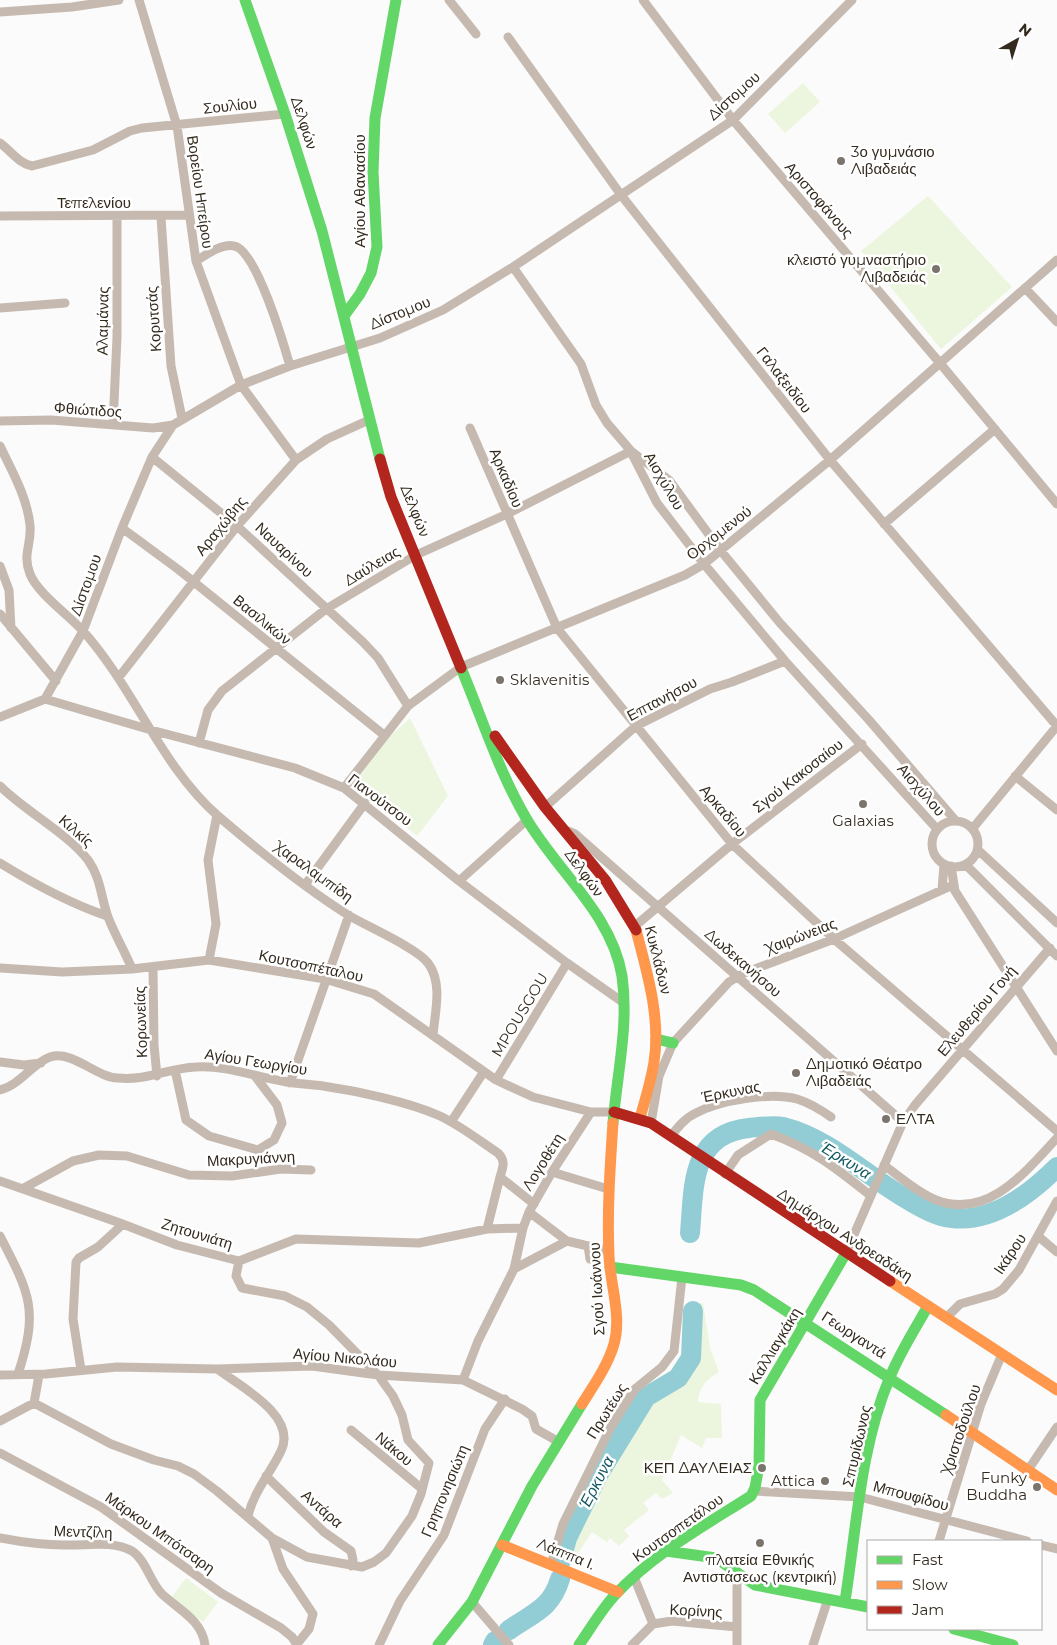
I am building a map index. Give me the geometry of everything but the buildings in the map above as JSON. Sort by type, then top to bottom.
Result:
[{"type":"main road","name":"Δελφών","points":[[245,0],[286,114],[322,231],[368,420],[391,497],[514,796],[527,820],[605,928],[616,952],[624,1003]]},
{"type":"main road","name":"Αγίου Αθανασίου","points":[[344,316],[360,294],[371,272],[377,246],[373,172],[376,118],[396,0]]},
{"type":"main road","points":[[485,723],[545,807]]},
{"type":"main road","name":"Κυκλάδων","points":[[545,807],[606,881],[635,926],[650,983],[656,1039],[654,1062],[640,1118]]},
{"type":"main road","name":"Σγού Ιωάννου","points":[[438,1645],[472,1602],[532,1486],[600,1377],[614,1343],[616,1322],[610,1267],[608,1189],[614,1112],[624,1035],[624,1003]]},
{"type":"main road","points":[[656,1039],[673,1043]]},
{"type":"main road","name":"Δημάρχου Ανδρεαδάκη","points":[[614,1112],[640,1118],[651,1123],[725,1174],[1057,1390]]},
{"type":"main road","name":"Καλλιαγκάκη","points":[[756,1491],[759,1479],[757,1418],[760,1400],[846,1253]]},
{"type":"main road","name":"Γεωργαντά","points":[[610,1267],[741,1285],[754,1290],[891,1377],[1057,1490]]},
{"type":"main road","name":"Σπυρίδωνος","points":[[845,1601],[860,1497],[877,1418],[891,1377],[928,1306]]},
{"type":"main road","name":"Κουτσοπετάλου","points":[[579,1645],[618,1592],[634,1577],[666,1551],[756,1491]]},
{"type":"main road","name":"Λάππα Ι.","points":[[502,1545],[618,1592]]},
{"type":"main road","points":[[666,1551],[716,1558],[754,1585],[867,1606]]},
{"type":"main road","points":[[958,1630],[1013,1645]]},
{"type":"street","points":[[0,12],[72,7],[119,0]]},
{"type":"street","name":"Βορείου Ηπείρου","points":[[139,0],[177,126],[188,215],[196,261],[241,385],[296,460]]},
{"type":"street","points":[[449,0],[476,34]]},
{"type":"street","name":"Αριστοφάνους","points":[[643,0],[733,120],[1057,504]]},
{"type":"street","name":"Δίστομου","points":[[45,699],[83,632],[122,528],[152,456],[173,425],[241,385],[351,345],[380,338],[443,310],[513,267],[733,120],[852,0]]},
{"type":"street","name":"Γαλαξειδίου","points":[[508,37],[621,195],[830,460],[1057,726]]},
{"type":"street","name":"Σουλίου","points":[[0,143],[20,161],[32,166],[93,150],[130,131],[286,114]]},
{"type":"street","name":"Τεπελενίου","points":[[0,216],[162,217],[188,215]]},
{"type":"street","name":"Αλαμάνας","points":[[113,424],[117,328],[117,217]]},
{"type":"street","name":"Κορυτσάς","points":[[162,217],[171,366],[182,418]]},
{"type":"street","points":[[196,261],[222,247],[232,245],[239,247],[245,253],[262,285],[290,366]]},
{"type":"street","name":"Ορχομενού","points":[[344,788],[384,734],[408,706],[461,667],[685,575],[722,551],[830,460],[1057,260]]},
{"type":"street","points":[[513,267],[580,364],[590,383],[596,405],[631,451]]},
{"type":"street","points":[[1025,288],[1057,322]]},
{"type":"street","points":[[0,308],[65,303]]},
{"type":"street","name":"Φθιώτιδος","points":[[0,421],[51,420],[153,428],[173,425]]},
{"type":"street","name":"Αραχώβης","points":[[119,677],[237,526],[296,460],[327,440],[368,420]]},
{"type":"street","name":"Αρκαδίου","points":[[470,428],[557,628],[732,844],[834,939],[1057,1131]]},
{"type":"street","points":[[884,524],[995,429]]},
{"type":"street","name":"Χαραλαμπίδη","points":[[0,446],[27,506],[31,528],[25,557],[31,576],[83,632],[119,677],[151,730],[195,793],[217,814],[305,885],[349,915],[410,950],[428,963],[437,984],[433,1035]]},
{"type":"street","name":"Δαύλειας","points":[[199,743],[208,710],[215,698],[326,609],[416,555],[507,514],[631,451]]},
{"type":"street","name":"Αισχύλου","points":[[631,451],[669,480],[722,551],[780,623],[870,720],[955,820]]},
{"type":"street","name":"Αισχύλου","points":[[631,451],[657,503],[704,564],[785,661],[937,829]]},
{"type":"street","name":"Ναυαρίνου","points":[[152,456],[237,526],[378,658],[408,706]]},
{"type":"street","name":"Βασιλικών","points":[[122,528],[384,734]]},
{"type":"street","points":[[0,566],[9,590],[11,629]]},
{"type":"street","points":[[0,614],[56,681]]},
{"type":"street","name":"Επτανήσου","points":[[545,807],[636,726],[710,689],[785,661]]},
{"type":"street","points":[[0,718],[45,699]]},
{"type":"street","name":"Γιανούτσου","points":[[45,699],[151,730],[295,768],[344,788],[567,963],[624,1003]]},
{"type":"street","points":[[973,828],[1057,726]]},
{"type":"street","name":"Σγού Κακοσαίου","points":[[635,926],[732,844],[862,744]]},
{"type":"street","points":[[1015,776],[1057,810]]},
{"type":"street","name":"Κιλκίς","points":[[0,786],[18,803],[63,837],[88,860],[102,888],[107,916],[132,969]]},
{"type":"street","points":[[305,885],[364,803]]},
{"type":"street","points":[[209,960],[216,924],[208,860],[217,814]]},
{"type":"street","points":[[459,880],[527,820]]},
{"type":"street","points":[[955,820],[965,822],[973,828],[977,835],[978,850],[974,858],[966,865],[947,865],[937,858],[932,849],[932,838],[937,829],[945,822],[955,820]]},
{"type":"street","name":"Δωδεκανήσου","points":[[562,829],[574,834],[903,1122]]},
{"type":"street","points":[[978,850],[1057,923]]},
{"type":"street","points":[[0,863],[26,880],[89,910],[107,916]]},
{"type":"street","points":[[947,865],[953,885],[1057,1051]]},
{"type":"street","points":[[942,890],[947,865]]},
{"type":"street","points":[[966,865],[1057,956]]},
{"type":"street","name":"Χαιρώνειας","points":[[651,1123],[659,1076],[673,1043],[701,1010],[735,976],[834,939],[953,885]]},
{"type":"street","points":[[290,1083],[349,915]]},
{"type":"street","name":"Ελευθερίου Γονή","points":[[846,1253],[903,1122],[961,1050],[1050,948]]},
{"type":"street","name":"Κουτσοπέταλου","points":[[0,968],[62,972],[153,968],[209,960],[325,979],[374,994],[483,1073],[496,1080],[533,1097],[591,1112],[614,1112]]},
{"type":"street","name":"MPOUSGOU","points":[[496,1080],[567,963]]},
{"type":"street","name":"Κορωνείας","points":[[153,968],[154,1045],[158,1076]]},
{"type":"street","name":"Αγίου Γεωργίου","points":[[0,1062],[24,1065],[41,1064],[49,1057],[57,1056],[68,1058],[100,1074],[114,1078],[158,1076],[175,1070],[197,1066],[227,1069],[290,1083],[352,1092],[424,1110],[451,1122],[503,1158],[504,1164],[500,1177]]},
{"type":"street","points":[[0,1090],[23,1078],[41,1064]]},
{"type":"street","points":[[175,1070],[186,1120],[209,1136],[258,1150],[274,1140],[282,1123],[277,1105],[255,1076]]},
{"type":"street","points":[[451,1122],[483,1073]]},
{"type":"street","name":"Έρκυνας","points":[[671,1136],[684,1121],[696,1113],[715,1106],[755,1098],[795,1098],[831,1117]]},
{"type":"street","name":"Λογοθέτη","points":[[567,1241],[531,1208],[591,1112]]},
{"type":"street","points":[[725,1174],[738,1155],[771,1134],[800,1145],[814,1153],[871,1196]]},
{"type":"street","points":[[882,1169],[934,1199],[948,1204],[968,1206],[988,1199],[1013,1184],[1057,1138]]},
{"type":"street","name":"Μακρυγιάννη","points":[[24,1188],[73,1160],[100,1155],[127,1156],[188,1175],[232,1176],[281,1169],[311,1170]]},
{"type":"street","points":[[552,1172],[608,1189]]},
{"type":"street","points":[[500,1177],[531,1208],[522,1228],[514,1269],[478,1341],[463,1380],[505,1399],[532,1416],[536,1429],[559,1442]]},
{"type":"street","points":[[487,1230],[500,1177]]},
{"type":"street","name":"Ζητουνιάτη","points":[[0,1181],[123,1224],[177,1246],[239,1261],[296,1238],[420,1242],[487,1230],[522,1228]]},
{"type":"street","name":"Ικάρου","points":[[946,1318],[960,1304],[995,1294],[1003,1289],[1018,1270],[1039,1237],[1057,1201]]},
{"type":"street","points":[[82,1370],[73,1319],[77,1260],[98,1247],[123,1224]]},
{"type":"street","points":[[0,1236],[21,1276],[30,1304],[30,1331],[18,1374]]},
{"type":"street","points":[[1039,1237],[1057,1252]]},
{"type":"street","points":[[514,1269],[567,1241],[609,1250]]},
{"type":"street","points":[[588,1246],[590,1259]]},
{"type":"street","points":[[34,1403],[111,1444],[154,1460],[178,1466],[194,1474],[248,1516],[272,1538],[307,1557],[362,1567],[374,1562],[386,1553],[412,1516],[421,1494],[429,1463],[408,1440],[402,1415],[393,1396],[378,1374],[329,1325],[307,1307],[285,1296],[242,1288],[236,1276],[239,1261]]},
{"type":"street","name":"Πρωτέως","points":[[551,1565],[563,1524],[611,1427],[636,1389],[662,1367],[674,1351],[682,1277]]},
{"type":"street","name":"Χριστοδούλου","points":[[939,1540],[972,1433],[1002,1354]]},
{"type":"street","name":"Αγίου Νικολάου","points":[[0,1374],[38,1375],[117,1366],[217,1370],[312,1366],[378,1374],[463,1380]]},
{"type":"street","points":[[217,1370],[271,1411],[282,1424],[285,1437],[282,1449],[258,1488],[248,1516]]},
{"type":"street","points":[[0,1421],[21,1412],[34,1403],[38,1375]]},
{"type":"street","name":"Γρηπονησιώτη","points":[[379,1645],[400,1601],[444,1535],[485,1429],[505,1399]]},
{"type":"street","points":[[1028,1470],[1057,1427]]},
{"type":"street","name":"Νάκου","points":[[351,1430],[421,1488]]},
{"type":"street","name":"Μάρκου Μπότσαρη","points":[[0,1453],[101,1507],[221,1593],[281,1628],[297,1644]]},
{"type":"street","name":"Αντάρα","points":[[266,1476],[324,1532],[350,1550],[353,1560],[351,1566]]},
{"type":"street","name":"Μπουφίδου","points":[[756,1491],[860,1497],[1023,1540]]},
{"type":"street","name":"Μεντζίλη","points":[[0,1538],[66,1546],[116,1546],[133,1552],[140,1558],[150,1579],[162,1594],[197,1624],[205,1645]]},
{"type":"street","points":[[272,1538],[283,1569],[312,1614],[309,1629],[297,1644]]},
{"type":"street","points":[[1042,1545],[1057,1548]]},
{"type":"street","points":[[737,1645],[738,1574]]},
{"type":"street","points":[[634,1577],[653,1624]]},
{"type":"street","points":[[813,1645],[824,1617],[828,1598]]},
{"type":"street","points":[[472,1602],[508,1645]]},
{"type":"street","name":"Κορίνης","points":[[632,1645],[653,1624],[672,1621],[737,1627]]},
{"type":"green space","points":[[803,83],[820,102],[785,133],[768,114]]},
{"type":"green space","name":"κλειστό γυμναστήριο Λιβαδειάς","points":[[928,196],[1012,287],[941,349],[861,251]]},
{"type":"green space","points":[[410,718],[448,796],[417,836],[354,784],[385,741]]},
{"type":"green space","points":[[695,1303],[703,1303],[710,1348],[719,1372],[704,1384],[698,1402],[721,1404],[722,1438],[706,1438],[702,1448],[681,1435],[662,1480],[673,1493],[662,1499],[656,1493],[643,1503],[649,1510],[624,1530],[629,1536],[619,1546],[610,1538],[607,1542],[592,1532],[571,1564],[567,1561],[570,1546],[601,1478],[649,1399],[680,1379],[693,1359]]},
{"type":"green space","points":[[186,1578],[218,1602],[203,1622],[171,1598]]},
{"type":"waterway","name":"Έρκυνα","points":[[690,1233],[695,1181],[705,1152],[715,1140],[730,1132],[749,1128],[779,1126],[817,1140],[894,1192],[936,1214],[952,1218],[982,1216],[1010,1205],[1035,1187],[1057,1167]]},
{"type":"waterway","name":"Έρκυνα","points":[[561,1561],[567,1538],[598,1475],[646,1397],[678,1378],[691,1358],[693,1311]]},
{"type":"waterway","name":"Έρκυνα","points":[[509,1630],[546,1604],[552,1597],[560,1579]]},
{"type":"waterway","name":"Έρκυνα","points":[[493,1645],[495,1641]]},
{"type":"traffic: fast","points":[[245,0],[285,114],[322,231],[380,459]]},
{"type":"traffic: fast","points":[[344,316],[360,294],[371,273],[377,247],[373,172],[375,118],[396,0]]},
{"type":"traffic: fast","points":[[461,668],[499,764],[516,800],[538,837],[595,912],[607,932],[616,954],[622,976],[624,1013],[622,1050],[613,1123]]},
{"type":"traffic: fast","points":[[656,1039],[673,1043]]},
{"type":"traffic: fast","points":[[579,1645],[610,1601],[646,1566],[680,1541],[751,1496],[755,1488],[759,1465],[760,1400],[846,1253]]},
{"type":"traffic: fast","points":[[610,1267],[741,1285],[754,1290],[946,1415]]},
{"type":"traffic: fast","points":[[845,1601],[861,1487],[872,1431],[894,1368],[928,1306]]},
{"type":"traffic: fast","points":[[438,1645],[472,1602],[532,1486],[582,1404]]},
{"type":"traffic: fast","points":[[666,1551],[716,1558],[755,1585],[867,1607]]},
{"type":"traffic: fast","points":[[958,1630],[1013,1645]]},
{"type":"traffic: slow","points":[[636,930],[652,995],[656,1029],[654,1062],[640,1118]]},
{"type":"traffic: slow","points":[[582,1404],[608,1360],[616,1333],[617,1322],[608,1239],[613,1123]]},
{"type":"traffic: slow","points":[[890,1281],[1057,1390]]},
{"type":"traffic: slow","points":[[946,1415],[1057,1490]]},
{"type":"traffic: slow","points":[[502,1545],[618,1592]]},
{"type":"traffic: jam","points":[[380,459],[391,497],[461,668]]},
{"type":"traffic: jam","points":[[495,736],[545,807],[606,881],[636,930]]},
{"type":"traffic: jam","points":[[614,1112],[651,1123],[890,1281]]},
{"type":"place","name":"3ο γυμνάσιο Λιβαδειάς","points":[[841,161]]},
{"type":"place","name":"κλειστό γυμναστήριο Λιβαδειάς","points":[[936,269]]},
{"type":"place","name":"Sklavenitis","points":[[500,680]]},
{"type":"place","name":"Galaxias","points":[[863,804]]},
{"type":"place","name":"Δημοτικό Θέατρο Λιβαδειάς","points":[[796,1073]]},
{"type":"place","name":"ΕΛΤΑ","points":[[886,1119]]},
{"type":"place","name":"ΚΕΠ ΔΑΥΛΕΙΑΣ","points":[[762,1468]]},
{"type":"place","name":"Attica","points":[[825,1481]]},
{"type":"place","name":"Funky Buddha","points":[[1037,1487]]},
{"type":"place","name":"πλατεία Εθνικής Αντιστάσεως (κεντρική)","points":[[760,1543]]}]
